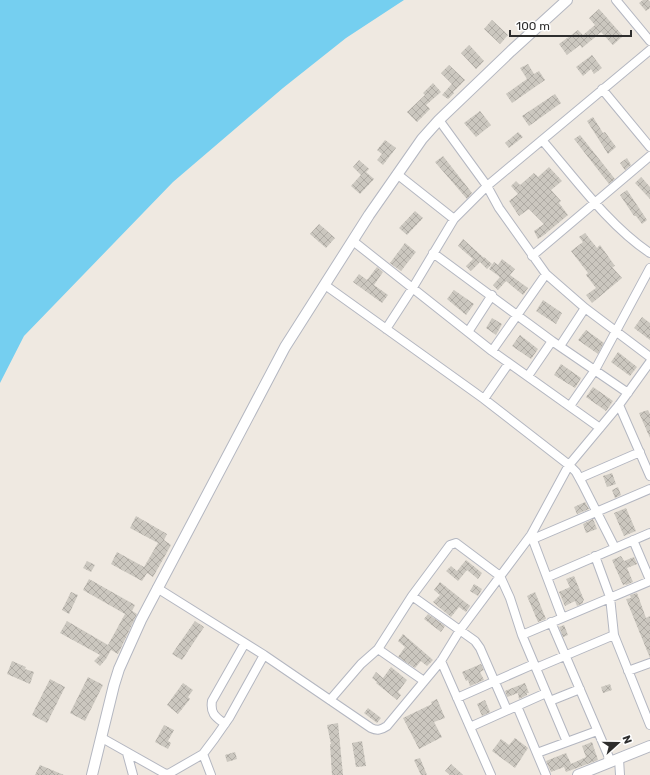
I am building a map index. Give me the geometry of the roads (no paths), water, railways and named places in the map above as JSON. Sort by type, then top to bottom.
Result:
[{"type":"street","points":[[92,775],[102,738],[107,710],[119,669],[141,620],[285,347],[352,241],[422,139],[439,120],[567,0]]},
{"type":"street","points":[[616,0],[650,41]]},
{"type":"street","points":[[386,329],[454,219],[487,186],[650,50]]},
{"type":"street","points":[[602,89],[650,147]]},
{"type":"street","points":[[439,120],[487,186],[499,208],[546,274],[585,308],[650,357]]},
{"type":"street","points":[[542,140],[595,203],[622,231],[639,246],[650,253]]},
{"type":"street","points":[[532,256],[650,156]]},
{"type":"street","points":[[397,174],[454,219]]},
{"type":"street","points":[[352,241],[492,351],[600,428]]},
{"type":"street","points":[[433,253],[552,341],[628,393]]},
{"type":"street","points":[[570,406],[595,370],[615,330],[650,268]]},
{"type":"street","points":[[492,351],[546,274]]},
{"type":"street","points":[[325,285],[484,399],[569,465],[580,478],[615,548]]},
{"type":"street","points":[[468,332],[492,296]]},
{"type":"street","points":[[560,346],[585,308]]},
{"type":"street","points":[[528,376],[552,341]]},
{"type":"street","points":[[484,399],[510,363]]},
{"type":"street","points":[[157,588],[264,655],[371,728],[379,730],[387,726],[441,661],[460,630],[500,576],[532,537],[569,465],[649,367]]},
{"type":"street","points":[[619,405],[650,476]]},
{"type":"street","points":[[580,478],[640,452]]},
{"type":"street","points":[[532,537],[650,489]]},
{"type":"street","points":[[548,577],[650,533]]},
{"type":"street","points":[[532,537],[562,617]]},
{"type":"street","points":[[522,635],[650,581],[633,540]]},
{"type":"street","points":[[330,700],[361,664],[378,649],[412,596],[450,545],[459,544],[500,576],[510,598],[522,635],[567,742]]},
{"type":"street","points":[[595,556],[610,597],[614,635],[650,725]]},
{"type":"street","points":[[412,596],[475,641],[480,648],[507,710]]},
{"type":"street","points":[[551,622],[597,731],[615,760],[620,775]]},
{"type":"street","points":[[457,698],[495,681],[614,635]]},
{"type":"street","points":[[225,724],[214,715],[211,708],[212,701],[245,643]]},
{"type":"street","points":[[378,649],[424,682]]},
{"type":"street","points":[[102,738],[167,775],[203,754],[225,724],[264,655]]},
{"type":"street","points":[[441,661],[491,775]]},
{"type":"street","points":[[628,671],[650,662]]},
{"type":"street","points":[[550,701],[580,689]]},
{"type":"street","points":[[470,727],[546,693]]},
{"type":"street","points":[[517,706],[546,775]]},
{"type":"street","points":[[537,753],[597,731]]},
{"type":"street","points":[[578,775],[650,746]]},
{"type":"street","points":[[127,753],[133,775]]},
{"type":"street","points":[[203,754],[211,775]]},
{"type":"water","points":[[0,0],[404,0],[346,38],[283,88],[173,182],[24,336],[0,383]]}]
